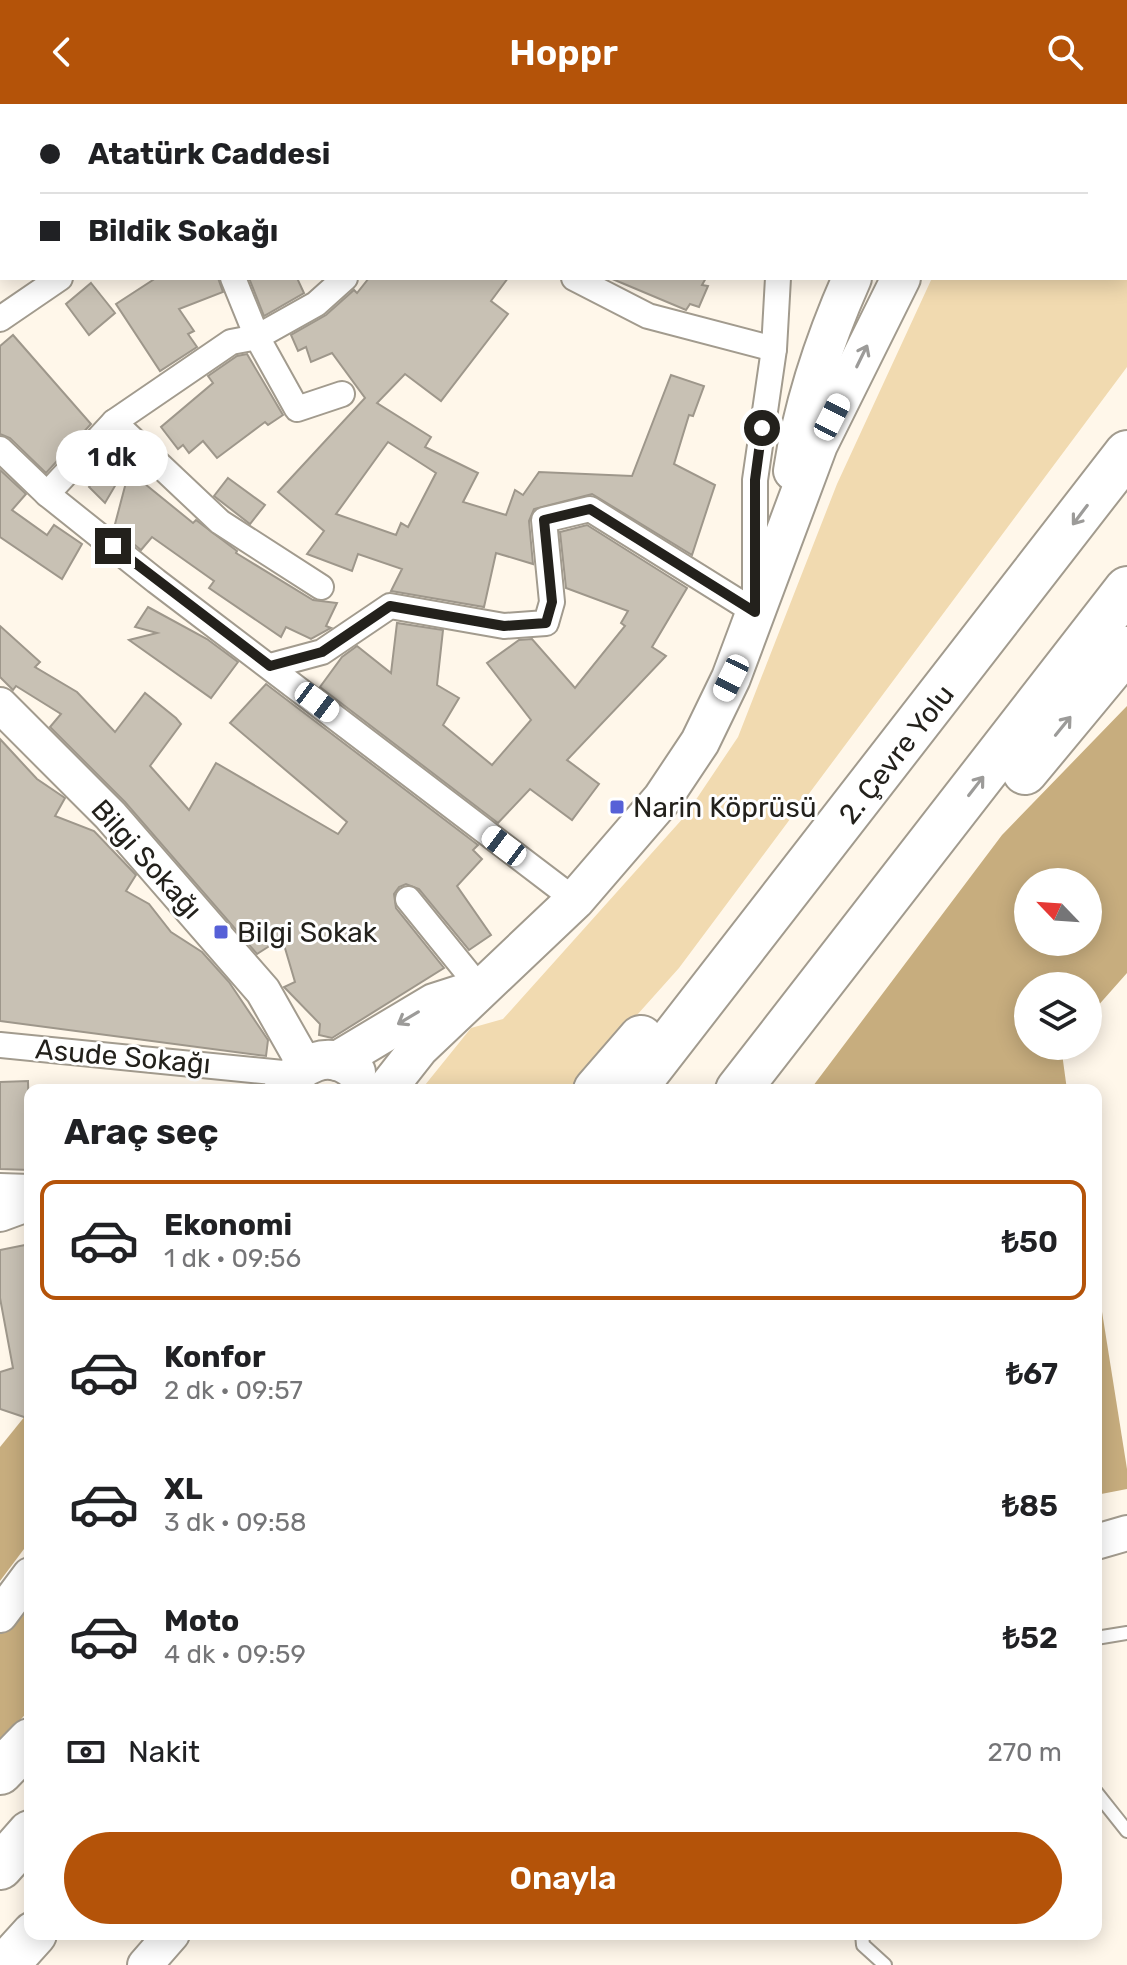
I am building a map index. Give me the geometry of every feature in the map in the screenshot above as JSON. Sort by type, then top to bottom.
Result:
[{"type":"highway","name":"2. Çevre Yolu","points":[[638,1084],[991,633],[1127,453]]},
{"type":"highway","points":[[743,1084],[1127,589]]},
{"type":"highway","points":[[601,1084],[991,633]]},
{"type":"highway","points":[[771,1084],[1127,649]]},
{"type":"highway","points":[[0,1772],[24,1747]]},
{"type":"highway","points":[[0,1867],[24,1840]]},
{"type":"highway","points":[[6,1965],[29,1940]]},
{"type":"highway","points":[[41,1965],[60,1940]]},
{"type":"main road","points":[[784,529],[800,421],[836,313],[851,280]]},
{"type":"main road","points":[[391,1084],[419,1048],[575,900],[662,799],[700,742],[731,678],[784,529],[818,445],[900,280]]},
{"type":"main road","points":[[304,1072],[434,1003],[480,988]]},
{"type":"main road","points":[[304,1072],[352,1067],[365,1084]]},
{"type":"street","points":[[0,319],[57,280]]},
{"type":"street","points":[[234,280],[257,337],[297,409],[342,394]]},
{"type":"street","points":[[47,494],[114,422],[231,342],[257,337],[316,304],[343,280]]},
{"type":"street","points":[[578,280],[648,316],[774,349]]},
{"type":"street","points":[[755,612],[755,480],[774,349],[778,280]]},
{"type":"street","points":[[114,422],[220,522],[321,587]]},
{"type":"street","points":[[0,449],[47,494],[575,900]]},
{"type":"street","points":[[270,666],[322,652],[390,606],[504,626],[546,623],[552,602],[544,520],[590,509],[755,612]]},
{"type":"street","name":"Bilgi Sokağı","points":[[0,705],[110,815],[263,991],[304,1072]]},
{"type":"street","points":[[408,899],[480,988]]},
{"type":"street","name":"Asude Sokağı","points":[[0,1045],[304,1072]]},
{"type":"street","points":[[0,1186],[24,1187]]},
{"type":"street","points":[[0,1214],[24,1205]]},
{"type":"street","points":[[1102,1540],[1127,1533]]},
{"type":"street","points":[[0,1615],[24,1583]]},
{"type":"street","points":[[145,1965],[167,1940]]},
{"type":"lane","points":[[1102,1637],[1127,1633]]},
{"type":"lane","points":[[1102,1800],[1127,1831]]},
{"type":"lane","points":[[863,1940],[863,1945],[885,1965]]},
{"type":"shaded area","points":[[931,280],[1127,280],[1127,367],[679,968],[575,1084],[426,1084],[471,1028],[503,1019],[685,816],[738,737],[837,484]]},
{"type":"shaded area","points":[[1127,706],[1127,973],[1102,1001],[1102,972],[1014,972],[1014,1060],[1063,1060],[1066,1084],[815,1084],[1002,835]]},
{"type":"shaded area","points":[[1102,1312],[1127,1469],[1127,1489],[1102,1494]]},
{"type":"shaded area","points":[[24,1417],[24,1549],[0,1581],[0,1447]]},
{"type":"shaded area","points":[[24,1601],[24,1716],[0,1743],[0,1633]]},
{"type":"building","points":[[153,280],[219,280],[223,292],[179,309],[194,331],[188,334],[197,347],[160,371],[116,304]]},
{"type":"building","points":[[250,280],[298,280],[304,293],[264,316]]},
{"type":"building","points":[[367,280],[507,280],[491,301],[508,314],[441,401],[405,374],[377,403],[431,437],[425,447],[478,473],[463,502],[506,515],[515,490],[523,495],[539,472],[632,476],[671,375],[704,386],[693,416],[689,415],[674,464],[715,485],[692,555],[592,494],[534,509],[529,521],[533,564],[496,553],[484,607],[391,591],[402,569],[358,554],[352,571],[307,554],[324,531],[278,492],[365,398],[332,353],[311,362],[306,347],[298,351],[291,335],[326,315],[354,290],[357,293]],"holes":[[[388,442],[436,473],[408,527],[401,523],[396,535],[336,514]]]},
{"type":"building","points":[[615,280],[705,280],[702,285],[708,286],[699,307],[690,304],[686,310]]},
{"type":"building","points":[[91,283],[115,313],[89,335],[66,304]]},
{"type":"building","points":[[13,335],[91,424],[46,473],[10,438],[0,434],[0,346]]},
{"type":"building","points":[[247,354],[283,415],[268,425],[265,422],[217,458],[203,441],[189,453],[183,445],[178,449],[161,427],[213,383],[208,376],[237,356]]},
{"type":"building","points":[[104,455],[122,474],[105,503],[89,487],[93,482],[86,475]]},
{"type":"building","points":[[0,470],[26,494],[12,510],[47,535],[54,525],[82,544],[62,579],[0,537]]},
{"type":"building","points":[[129,471],[236,553],[313,600],[337,603],[326,626],[331,628],[311,639],[286,627],[281,637],[209,588],[214,581],[152,537],[141,550],[114,528]]},
{"type":"building","points":[[228,478],[265,505],[250,524],[214,496]]},
{"type":"building","points":[[587,525],[687,588],[652,647],[666,656],[567,760],[599,784],[572,820],[530,789],[498,823],[320,687],[342,657],[357,646],[391,673],[397,623],[443,630],[437,685],[459,698],[443,725],[492,765],[531,720],[487,663],[519,640],[532,639],[575,688],[625,626],[621,623],[628,611],[566,588],[560,532]]},
{"type":"building","points":[[148,607],[207,639],[238,662],[211,698],[129,640],[157,633],[135,627]]},
{"type":"building","points":[[0,626],[40,662],[35,667],[77,692],[115,732],[145,693],[176,718],[181,724],[150,766],[189,810],[216,763],[338,834],[347,822],[230,723],[266,684],[478,845],[473,850],[482,859],[457,886],[491,935],[469,950],[419,889],[406,884],[399,887],[394,894],[396,908],[444,968],[332,1038],[319,1035],[320,1024],[284,987],[295,982],[282,938],[257,954],[125,802],[50,727],[61,714],[16,686],[13,690],[0,677]]},
{"type":"building","points":[[0,739],[37,779],[65,798],[55,816],[94,831],[136,875],[126,891],[149,904],[171,932],[202,952],[229,982],[268,1040],[266,1056],[0,1021]]},
{"type":"building","points":[[28,1081],[28,1084],[24,1084],[24,1170],[0,1169],[0,1082]]},
{"type":"building","points":[[24,1245],[24,1417],[0,1409],[0,1372],[13,1368],[0,1298],[0,1250]]},
{"type":"place","name":"Narin Köprüsü","points":[[617,807]]},
{"type":"place","name":"Bilgi Sokak","points":[[221,932]]},
{"type":"route","points":[[113,546],[270,666],[322,652],[390,606],[504,626],[546,623],[552,602],[544,520],[590,509],[755,612],[755,480],[762,428]]}]
